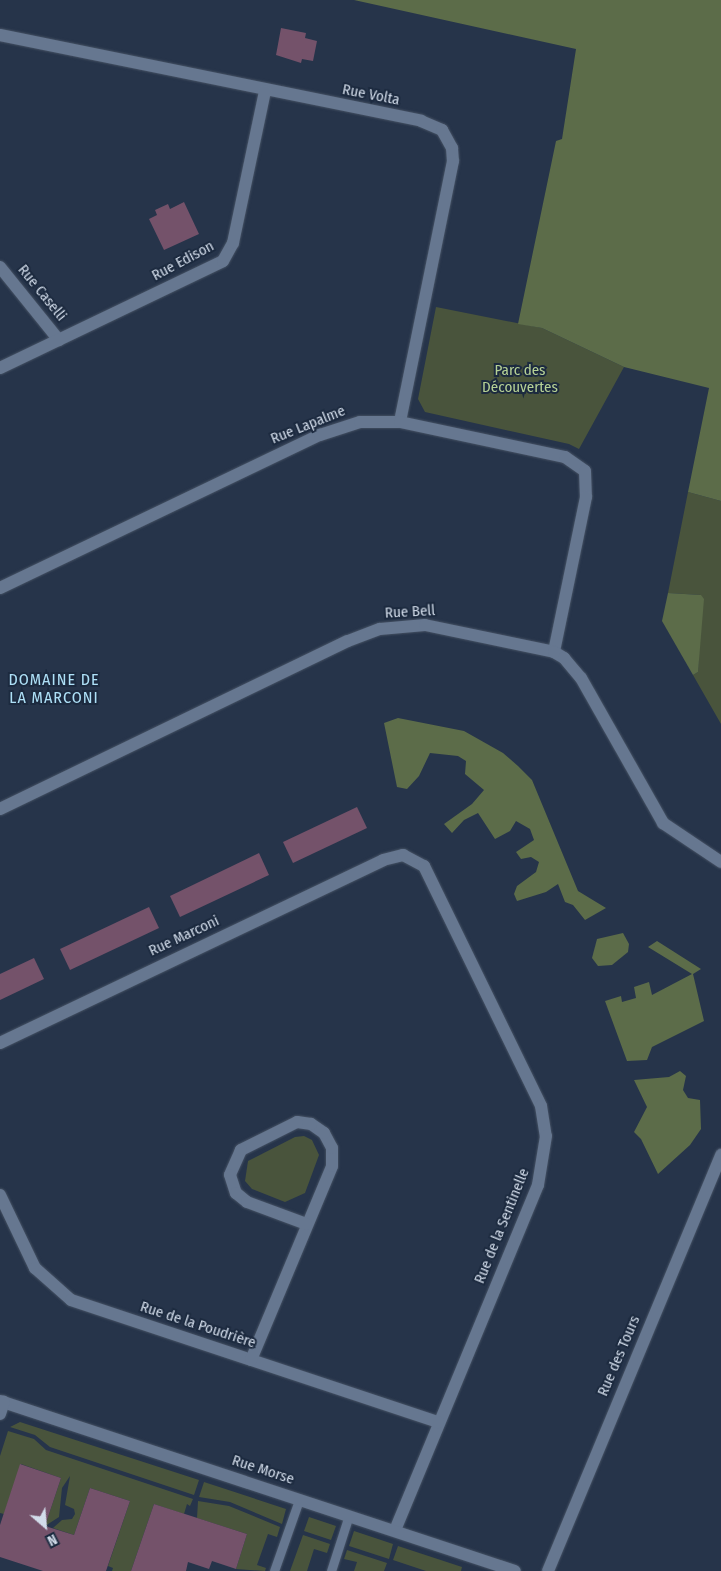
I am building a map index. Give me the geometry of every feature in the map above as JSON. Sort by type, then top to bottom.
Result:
[{"type":"street","name":"Rue Volta","points":[[0,35],[427,123],[442,130],[450,143],[452,167],[400,422]]},
{"type":"street","name":"Rue Edison","points":[[0,368],[207,270],[227,256],[233,243],[265,91]]},
{"type":"street","name":"Rue Caselli","points":[[0,266],[59,340]]},
{"type":"street","name":"Rue Lapalme","points":[[0,588],[320,435],[360,422],[400,422],[566,457],[582,467],[587,478],[586,497],[554,652]]},
{"type":"street","name":"Rue Bell","points":[[0,810],[339,646],[380,629],[412,625],[441,626],[554,652]]},
{"type":"street","points":[[554,652],[581,678],[663,824],[721,862]]},
{"type":"street","name":"Rue de la Sentinelle","points":[[383,860],[409,856],[428,871],[539,1101],[545,1122],[543,1165],[538,1185],[438,1422],[395,1531]]},
{"type":"street","name":"Rue Marconi","points":[[0,1044],[383,860]]},
{"type":"street","points":[[251,1360],[306,1224],[331,1172],[333,1156],[321,1130],[298,1122],[241,1150],[230,1175],[233,1187],[247,1202],[306,1224]]},
{"type":"street","name":"Rue des Tours","points":[[548,1571],[721,1155]]},
{"type":"street","name":"Rue de la Poudrière","points":[[0,1195],[35,1268],[65,1297],[438,1422]]},
{"type":"street","name":"Rue Morse","points":[[1,1406],[349,1515],[515,1571]]},
{"type":"lane","points":[[274,1571],[299,1500]]},
{"type":"lane","points":[[331,1571],[349,1515]]},
{"type":"green space","points":[[354,0],[721,0],[721,501],[688,492],[709,388],[624,367],[542,328],[518,324],[556,141],[562,139],[576,49]]},
{"type":"green space","name":"Parc des Découvertes","points":[[436,307],[542,328],[624,367],[579,449],[569,444],[425,412],[418,399]]},
{"type":"green space","points":[[688,492],[721,501],[721,724],[693,675],[698,672],[701,595],[668,593]]},
{"type":"green space","points":[[668,593],[701,595],[704,599],[698,672],[693,675],[662,621]]},
{"type":"green space","points":[[398,718],[464,731],[503,753],[518,766],[532,780],[578,891],[606,908],[585,920],[573,905],[565,902],[558,884],[546,892],[517,901],[514,894],[517,886],[536,872],[539,862],[531,857],[521,859],[516,852],[534,840],[530,829],[516,821],[510,831],[495,839],[478,813],[464,820],[452,833],[444,824],[472,804],[484,790],[465,774],[466,761],[458,756],[430,753],[419,776],[407,789],[397,787],[384,723]]},
{"type":"green space","points":[[623,933],[629,944],[628,952],[612,965],[598,966],[592,958],[597,939]]},
{"type":"green space","points":[[657,941],[701,969],[693,974],[704,1021],[652,1047],[647,1060],[627,1061],[605,1001],[621,996],[622,1002],[636,998],[634,987],[649,982],[652,995],[692,974],[648,947]]},
{"type":"green space","points":[[680,1071],[686,1076],[683,1090],[688,1098],[700,1100],[701,1129],[690,1145],[658,1174],[641,1139],[634,1132],[647,1107],[634,1080],[669,1077]]},
{"type":"green space","points":[[304,1136],[312,1140],[319,1155],[305,1193],[285,1202],[252,1189],[245,1181],[248,1161],[295,1137]]},
{"type":"green space","points":[[20,1422],[199,1480],[194,1495],[50,1447],[35,1435],[10,1427]]},
{"type":"green space","points":[[8,1431],[34,1439],[46,1450],[193,1499],[190,1506],[187,1504],[184,1514],[154,1504],[131,1571],[112,1571],[113,1568],[108,1566],[130,1501],[90,1488],[74,1535],[53,1528],[62,1520],[72,1519],[75,1514],[74,1509],[65,1505],[70,1476],[62,1488],[59,1517],[45,1526],[61,1478],[21,1464],[4,1514],[0,1513],[0,1456]]},
{"type":"green space","points":[[204,1482],[286,1509],[282,1524],[230,1502],[199,1497]]},
{"type":"green space","points":[[198,1501],[229,1506],[280,1527],[277,1537],[268,1534],[257,1565],[266,1568],[265,1571],[236,1569],[247,1534],[197,1518]]},
{"type":"green space","points":[[309,1517],[336,1526],[331,1540],[304,1531]]},
{"type":"green space","points":[[354,1531],[393,1544],[389,1559],[349,1546]]},
{"type":"green space","points":[[303,1535],[330,1544],[327,1553],[314,1549],[307,1571],[290,1571]]},
{"type":"green space","points":[[398,1546],[462,1567],[461,1571],[426,1571],[393,1560]]},
{"type":"green space","points":[[347,1550],[387,1563],[384,1571],[354,1571],[357,1562],[344,1559]]},
{"type":"building","points":[[281,28],[306,33],[305,38],[317,41],[313,61],[302,59],[301,63],[276,55]]},
{"type":"building","points":[[184,202],[199,234],[164,250],[149,219],[157,215],[155,210],[168,204],[170,209]]},
{"type":"building","points":[[357,807],[367,828],[293,863],[283,842]]},
{"type":"building","points":[[259,853],[269,875],[180,917],[170,896]]},
{"type":"building","points":[[149,907],[159,928],[70,970],[60,949]]},
{"type":"building","points":[[34,958],[44,979],[0,1000],[0,974]]},
{"type":"building","points":[[20,1464],[61,1478],[45,1526],[74,1535],[90,1488],[130,1501],[106,1571],[43,1571],[0,1557],[0,1525]]},
{"type":"building","points":[[154,1504],[247,1534],[236,1569],[212,1561],[209,1569],[188,1562],[186,1571],[131,1571]]},
{"type":"district","name":"DOMAINE DE LA MARCONI","points":[[54,689]]}]
